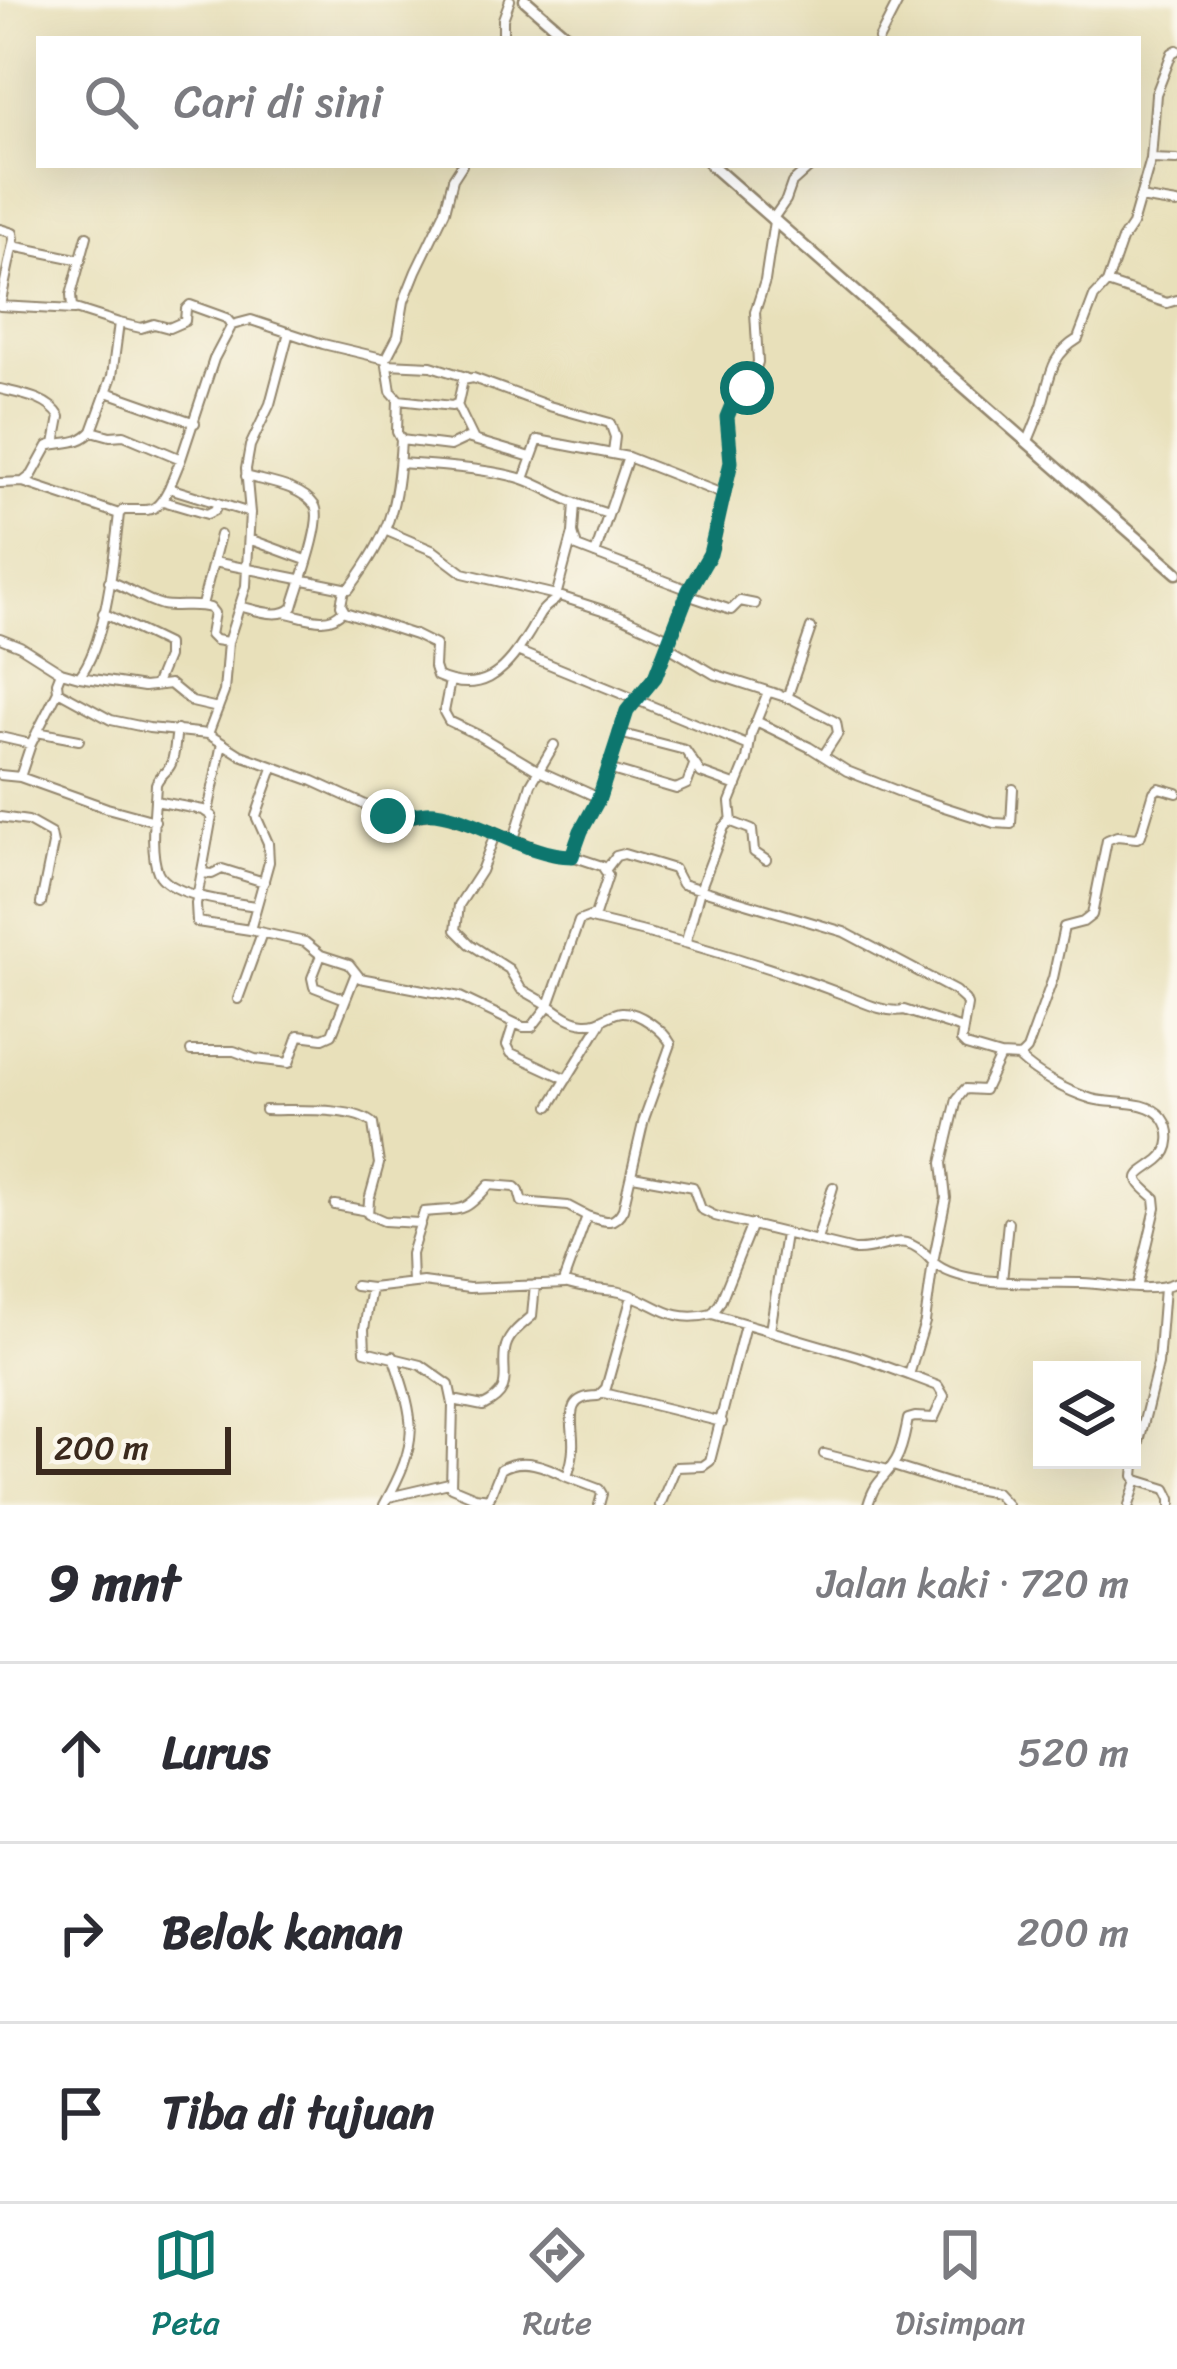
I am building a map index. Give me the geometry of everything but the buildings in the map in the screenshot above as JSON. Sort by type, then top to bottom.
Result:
[{"type":"main road","points":[[525,0],[567,36]]},
{"type":"main road","points":[[714,168],[1177,573]]},
{"type":"street","points":[[503,36],[510,0]]},
{"type":"street","points":[[881,36],[899,0]]},
{"type":"street","points":[[1028,441],[1055,359],[1066,346],[1076,343],[1094,297],[1107,283],[1140,198],[1151,159],[1156,94],[1176,48]]},
{"type":"street","points":[[1151,159],[1177,160]]},
{"type":"street","points":[[457,404],[398,399],[391,391],[386,362],[398,336],[404,301],[460,168]]},
{"type":"street","points":[[572,856],[599,798],[627,711],[655,677],[688,592],[710,554],[731,462],[727,417],[734,400],[752,380],[758,362],[755,312],[765,281],[773,220],[792,183],[809,168]]},
{"type":"street","points":[[1140,198],[1177,204]]},
{"type":"street","points":[[0,229],[14,233],[0,306],[74,310],[141,328],[172,327],[185,321],[190,305],[226,318],[232,326]]},
{"type":"street","points":[[74,310],[71,295],[87,236]]},
{"type":"street","points":[[13,246],[81,260]]},
{"type":"street","points":[[1107,283],[1167,303],[1177,300]]},
{"type":"street","points":[[79,677],[88,664],[103,613],[119,514],[123,510],[146,512],[163,501],[195,424],[214,359],[232,326],[251,320],[386,362],[431,366],[610,423],[615,433],[613,453]]},
{"type":"street","points":[[23,482],[44,451],[86,438],[92,431],[112,376],[119,323]]},
{"type":"street","points":[[208,734],[224,692],[228,642],[248,568],[250,446],[270,404],[289,332]]},
{"type":"street","points":[[468,377],[457,404],[475,441]]},
{"type":"street","points":[[0,389],[56,409],[60,417],[55,444]]},
{"type":"street","points":[[107,392],[195,424]]},
{"type":"street","points":[[214,562],[344,590],[352,586],[388,531],[400,463],[398,399]]},
{"type":"street","points":[[92,431],[124,435],[182,460]]},
{"type":"street","points":[[401,440],[450,446],[464,438],[531,457]]},
{"type":"street","points":[[524,479],[535,442],[541,440],[628,457],[725,495]]},
{"type":"street","points":[[595,554],[628,457]]},
{"type":"street","points":[[400,463],[524,479],[553,495],[608,514]]},
{"type":"street","points":[[246,476],[287,488],[313,503],[318,520],[293,607],[287,613]]},
{"type":"street","points":[[0,483],[23,482],[119,514]]},
{"type":"street","points":[[169,488],[250,513]]},
{"type":"street","points":[[163,501],[207,514],[218,503]]},
{"type":"street","points":[[343,610],[433,644],[437,676],[467,684],[491,679],[524,642],[540,610],[552,604],[573,533],[575,503]]},
{"type":"street","points":[[388,531],[434,551],[463,573],[618,615],[669,642],[706,670],[787,698],[838,725],[823,756]]},
{"type":"street","points":[[573,533],[577,547],[731,610],[740,601],[754,604]]},
{"type":"street","points":[[202,605],[220,535]]},
{"type":"street","points":[[249,539],[306,560]]},
{"type":"street","points":[[109,581],[167,606],[202,605],[214,613],[211,638],[228,642]]},
{"type":"street","points":[[239,606],[329,621],[343,610],[344,590]]},
{"type":"street","points":[[103,613],[167,644],[167,657],[154,687]]},
{"type":"street","points":[[787,698],[811,628]]},
{"type":"street","points":[[0,638],[79,677],[154,687],[173,685],[192,702],[219,708]]},
{"type":"street","points":[[517,651],[747,745]]},
{"type":"street","points":[[20,777],[58,691],[62,671]]},
{"type":"street","points":[[450,681],[445,712],[449,721],[599,798]]},
{"type":"street","points":[[58,691],[111,720],[208,734],[241,755],[396,819],[436,813],[606,869]]},
{"type":"street","points":[[766,860],[754,852],[752,830],[734,824],[730,802],[768,692]]},
{"type":"street","points":[[756,721],[847,771],[1007,825],[1011,824],[1013,789]]},
{"type":"street","points":[[177,730],[169,769],[158,777],[155,801],[155,861],[160,875],[166,883],[198,896],[256,906]]},
{"type":"street","points":[[37,732],[79,740]]},
{"type":"street","points":[[619,733],[685,750],[701,773],[737,786]]},
{"type":"street","points":[[0,737],[31,744]]},
{"type":"street","points":[[208,813],[222,743]]},
{"type":"street","points":[[514,839],[537,770],[554,745]]},
{"type":"street","points":[[608,769],[676,789],[686,784],[695,764]]},
{"type":"street","points":[[250,930],[268,862],[268,843],[256,816],[273,767]]},
{"type":"street","points":[[0,775],[20,777],[155,821]]},
{"type":"street","points":[[1018,1057],[1028,1050],[1053,978],[1064,927],[1092,916],[1107,840],[1142,835],[1154,792],[1165,788],[1177,793]]},
{"type":"street","points":[[155,801],[212,816],[197,922],[305,942],[321,955],[349,964],[361,978],[460,997],[514,1023],[532,1027],[549,1005],[580,921],[591,919],[686,941],[876,1006],[906,1010],[962,1029]]},
{"type":"street","points":[[0,817],[28,821],[51,834],[41,903]]},
{"type":"street","points":[[686,941],[700,890],[724,827],[732,820]]},
{"type":"street","points":[[496,832],[481,871],[459,905],[456,932],[509,969],[528,994],[578,1023],[602,1022]]},
{"type":"street","points":[[606,869],[624,854],[674,869],[682,884],[844,932],[930,976],[965,1000],[961,1041],[966,1046],[1000,1057],[1018,1057],[1054,1082],[1095,1100],[1158,1112],[1170,1140],[1165,1153],[1141,1170],[1138,1179],[1155,1198],[1156,1208],[1137,1288]]},
{"type":"street","points":[[202,873],[222,869],[264,882]]},
{"type":"street","points":[[591,919],[602,898],[606,869]]},
{"type":"street","points":[[238,999],[262,933]]},
{"type":"street","points":[[321,955],[312,978],[314,987],[345,999]]},
{"type":"street","points":[[191,1051],[234,1051],[289,1063],[299,1035],[323,1038],[337,1028],[356,972]]},
{"type":"street","points":[[412,1282],[411,1254],[422,1214],[461,1210],[492,1184],[515,1187],[522,1202],[568,1206],[610,1223],[616,1220],[670,1039],[628,1012],[619,1012],[602,1022],[550,1106]]},
{"type":"street","points":[[514,1023],[507,1045],[512,1053],[567,1079]]},
{"type":"street","points":[[909,1375],[925,1322],[946,1198],[942,1163],[957,1099],[965,1089],[984,1090],[1000,1057]]},
{"type":"street","points":[[265,1110],[352,1113],[369,1119],[379,1164],[368,1210],[376,1219],[419,1222]]},
{"type":"street","points":[[632,1176],[693,1187],[706,1213],[862,1251],[897,1242],[919,1248],[941,1269],[957,1274],[1137,1288],[1177,1282]]},
{"type":"street","points":[[817,1240],[833,1187]]},
{"type":"street","points":[[335,1205],[368,1210]]},
{"type":"street","points":[[566,1284],[563,1276],[587,1216]]},
{"type":"street","points":[[1002,1281],[1008,1222]]},
{"type":"street","points":[[712,1314],[752,1224]]},
{"type":"street","points":[[770,1331],[785,1234]]},
{"type":"street","points":[[355,1286],[566,1284],[620,1292],[676,1316],[712,1314],[860,1357],[938,1386],[944,1396],[934,1418],[908,1419],[901,1450],[874,1486],[868,1505]]},
{"type":"street","points":[[453,1400],[483,1406],[501,1393],[508,1341],[532,1316],[535,1285]]},
{"type":"street","points":[[1164,1287],[1160,1346],[1134,1476],[1166,1489],[1171,1505]]},
{"type":"street","points":[[370,1288],[367,1353],[421,1365],[449,1385],[453,1400],[449,1483],[454,1490],[490,1502],[501,1469],[513,1463],[548,1467],[599,1489],[599,1505]]},
{"type":"street","points":[[604,1393],[632,1296]]},
{"type":"street","points":[[660,1505],[676,1468],[704,1466],[710,1461],[745,1325]]},
{"type":"street","points":[[387,1501],[407,1457],[412,1426],[393,1357]]},
{"type":"street","points":[[567,1477],[574,1447],[573,1409],[583,1396],[604,1393],[722,1422]]},
{"type":"street","points":[[824,1454],[996,1492],[1006,1505]]},
{"type":"street","points":[[1129,1505],[1137,1480]]},
{"type":"street","points":[[387,1501],[449,1483]]},
{"type":"route","points":[[388,816],[402,819],[436,813],[554,855],[572,856],[599,798],[627,711],[655,677],[689,590],[710,554],[731,462],[727,417],[734,400],[747,388]]}]
